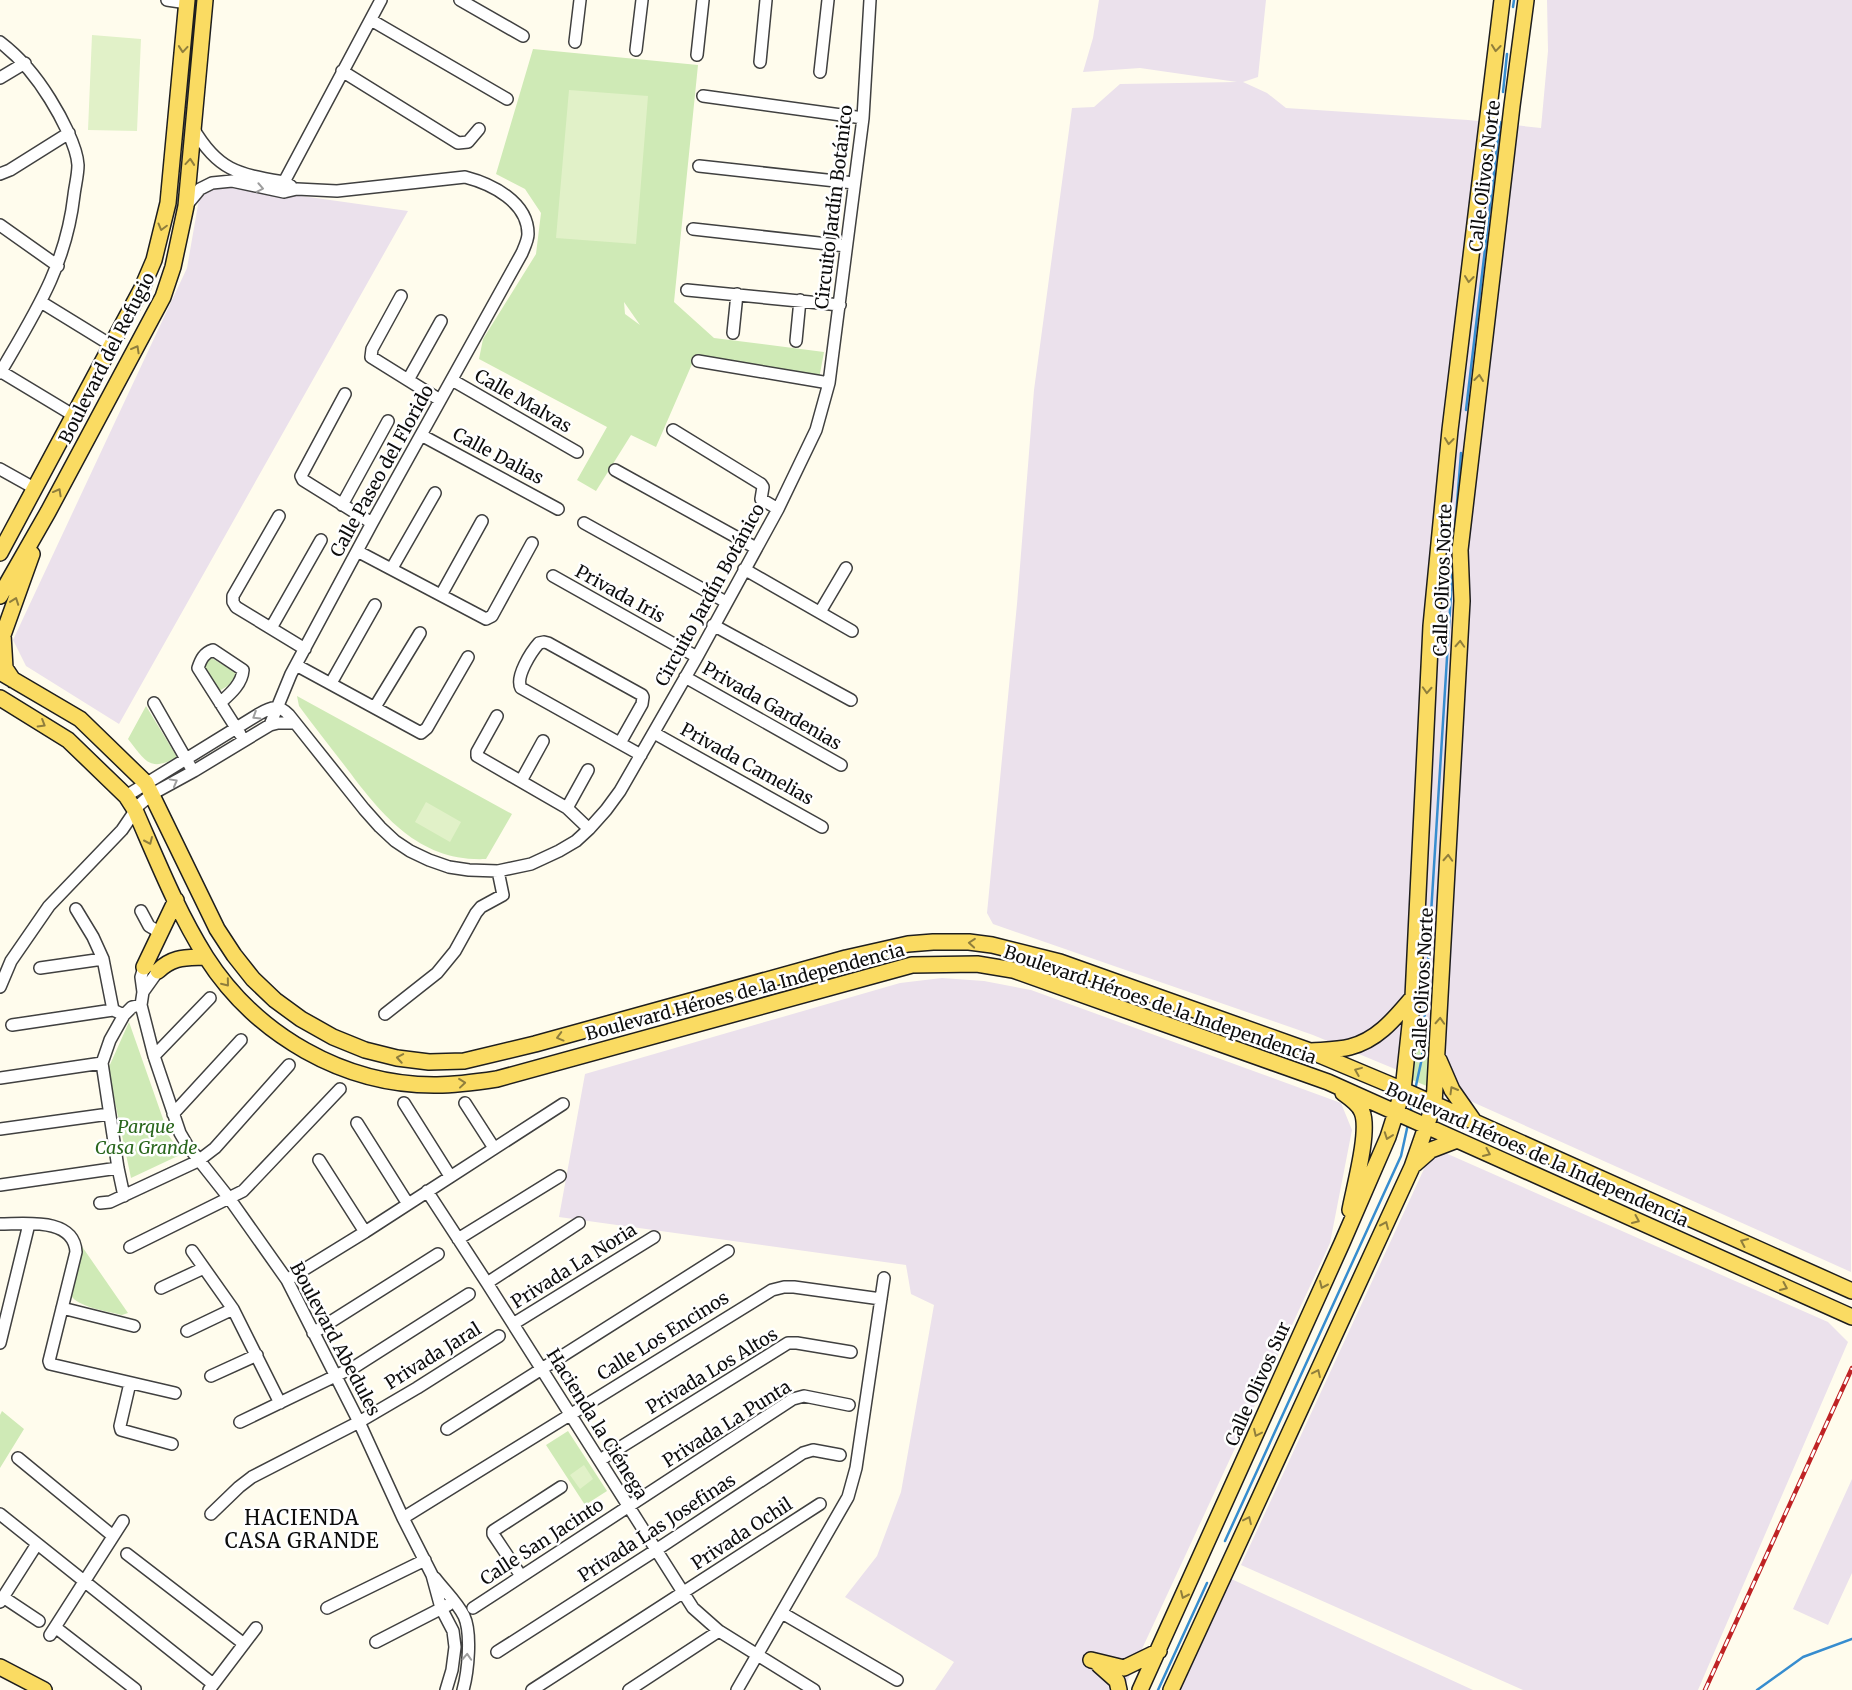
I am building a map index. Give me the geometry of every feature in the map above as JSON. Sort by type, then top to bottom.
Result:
[{"type":"main road","name":"Boulevard del Refugio","points":[[0,596],[48,512],[163,296],[173,267],[186,206],[205,0]]},
{"type":"main road","name":"Calle Olivos Norte","points":[[1403,1090],[1413,997],[1431,626],[1450,430],[1502,0]]},
{"type":"main road","name":"Calle Olivos Norte","points":[[1434,1104],[1462,601],[1460,550],[1526,0]]},
{"type":"main road","name":"Boulevard del Refugio","points":[[0,553],[142,288],[154,260],[168,203],[187,2]]},
{"type":"main road","points":[[6,676],[2,635],[48,512]]},
{"type":"main road","name":"Boulevard Héroes de la Independencia","points":[[6,676],[80,719],[149,788],[216,929],[253,979],[275,1000],[301,1019],[325,1033],[365,1050],[397,1058],[438,1062],[464,1061],[846,958],[908,944],[969,942],[992,945],[1060,962],[1310,1052],[1403,1090],[1852,1290]]},
{"type":"main road","name":"Boulevard Héroes de la Independencia","points":[[0,698],[68,740],[126,796],[136,810],[176,900],[206,957],[227,985],[249,1009],[277,1033],[318,1058],[348,1071],[384,1080],[436,1086],[506,1077],[912,965],[977,964],[1013,970],[1328,1082],[1852,1317]]},
{"type":"main road","points":[[151,969],[161,933],[176,900]]},
{"type":"main road","points":[[868,978],[868,970],[872,962],[908,944]]},
{"type":"main road","points":[[151,969],[175,959],[206,957]]},
{"type":"main road","points":[[1310,1052],[1349,1047],[1366,1041],[1378,1034],[1393,1020],[1413,997]]},
{"type":"main road","points":[[1438,1056],[1452,1090],[1474,1122]]},
{"type":"main road","points":[[1328,1082],[1354,1102],[1362,1112],[1365,1122],[1364,1136],[1342,1243]]},
{"type":"main road","name":"Calle Olivos Sur","points":[[1140,1690],[1342,1243],[1374,1169],[1403,1090]]},
{"type":"main road","points":[[1171,1690],[1412,1167],[1434,1104]]},
{"type":"main road","points":[[1412,1167],[1431,1150],[1457,1140]]},
{"type":"main road","points":[[1120,1680],[1159,1651]]},
{"type":"main road","points":[[0,1667],[44,1690]]},
{"type":"street","points":[[167,0],[187,2]]},
{"type":"street","points":[[186,206],[200,188],[233,176],[284,187],[342,71],[381,0]]},
{"type":"street","points":[[460,0],[523,36]]},
{"type":"street","points":[[575,42],[580,0]]},
{"type":"street","points":[[636,50],[642,0]]},
{"type":"street","points":[[697,55],[704,0]]},
{"type":"street","points":[[760,62],[766,0]]},
{"type":"street","points":[[820,72],[828,0]]},
{"type":"street","name":"Circuito Jardín Botánico","points":[[277,707],[285,711],[364,809],[395,841],[429,860],[449,867],[498,871],[530,864],[546,858],[576,841],[589,830],[620,790],[654,733],[778,509],[816,430],[829,383],[840,304],[863,118],[870,0]]},
{"type":"street","points":[[370,20],[506,99]]},
{"type":"street","points":[[0,42],[25,63],[62,117],[78,164],[71,221],[58,266],[41,302],[0,372],[73,415]]},
{"type":"street","points":[[0,78],[25,63]]},
{"type":"street","points":[[342,71],[458,142],[468,142],[479,129]]},
{"type":"street","points":[[703,96],[863,118]]},
{"type":"street","points":[[193,128],[210,153],[233,176]]},
{"type":"street","points":[[0,174],[10,170],[69,133]]},
{"type":"street","points":[[699,166],[854,183]]},
{"type":"street","name":"Calle Paseo del Florido","points":[[270,725],[296,665],[372,523],[522,253],[528,236],[522,211],[508,197],[479,181],[465,177],[337,191],[284,187]]},
{"type":"street","points":[[0,225],[58,266]]},
{"type":"street","points":[[693,229],[846,246]]},
{"type":"street","points":[[687,290],[840,304]]},
{"type":"street","points":[[733,333],[736,294]]},
{"type":"street","points":[[401,296],[372,349],[371,357],[440,400]]},
{"type":"street","points":[[796,341],[800,300]]},
{"type":"street","points":[[41,302],[111,345]]},
{"type":"street","points":[[408,380],[441,322]]},
{"type":"street","points":[[698,361],[829,383]]},
{"type":"street","name":"Calle Malvas","points":[[452,380],[578,452]]},
{"type":"street","points":[[345,394],[301,476],[303,480],[342,506],[372,523]]},
{"type":"street","points":[[342,506],[388,421]]},
{"type":"street","points":[[673,430],[762,485],[761,499],[778,509]]},
{"type":"street","name":"Calle Dalias","points":[[421,435],[558,509]]},
{"type":"street","points":[[0,469],[34,488]]},
{"type":"street","points":[[615,470],[756,548]]},
{"type":"street","points":[[392,568],[435,493]]},
{"type":"street","points":[[279,516],[233,596],[233,602],[236,607],[305,649]]},
{"type":"street","points":[[441,595],[482,521]]},
{"type":"street","points":[[584,523],[726,602]]},
{"type":"street","points":[[271,628],[321,540]]},
{"type":"street","points":[[357,551],[488,619],[492,616],[532,543]]},
{"type":"street","points":[[820,612],[846,568]]},
{"type":"street","points":[[744,569],[852,631]]},
{"type":"street","name":"Privada Iris","points":[[553,576],[696,657]]},
{"type":"street","points":[[331,683],[375,605]]},
{"type":"street","points":[[713,625],[851,700]]},
{"type":"street","points":[[375,707],[420,633]]},
{"type":"street","points":[[620,742],[643,697],[544,642],[537,646],[521,672],[519,685],[521,688],[641,755]]},
{"type":"street","points":[[220,703],[239,683],[243,670],[213,650],[207,652],[201,659],[198,668],[236,729],[244,741]]},
{"type":"street","points":[[296,665],[418,732],[423,732],[468,657]]},
{"type":"street","name":"Privada Gardenias","points":[[685,677],[841,765]]},
{"type":"street","points":[[154,703],[194,771]]},
{"type":"street","points":[[0,987],[11,961],[49,906],[130,820],[149,788],[187,759],[267,710],[277,707]]},
{"type":"street","points":[[497,716],[477,752],[477,756],[567,808],[589,830]]},
{"type":"street","points":[[126,796],[194,771],[270,725],[278,722],[295,723]]},
{"type":"street","name":"Privada Camelias","points":[[654,733],[822,827]]},
{"type":"street","points":[[521,781],[543,741]]},
{"type":"street","points":[[567,808],[588,770]]},
{"type":"street","points":[[385,1014],[437,973],[455,950],[481,907],[503,895],[498,871]]},
{"type":"street","points":[[76,909],[93,937],[103,959],[118,1012],[102,1063],[124,1196]]},
{"type":"street","points":[[141,911],[149,926],[161,933]]},
{"type":"street","points":[[40,968],[103,959]]},
{"type":"street","name":"Boulevard Abedules","points":[[151,969],[143,992],[141,1005],[154,1056],[180,1133],[198,1161],[229,1198],[287,1280],[359,1422],[425,1560],[432,1575],[441,1608],[452,1627],[455,1647],[452,1670],[446,1690]]},
{"type":"street","points":[[154,1056],[210,998]]},
{"type":"street","points":[[12,1025],[118,1012],[141,1005]]},
{"type":"street","points":[[173,1114],[241,1040]]},
{"type":"street","points":[[0,1078],[102,1063]]},
{"type":"street","points":[[100,1203],[110,1202],[124,1196],[198,1161],[215,1148],[289,1064]]},
{"type":"street","points":[[130,1247],[229,1198],[250,1185],[340,1089]]},
{"type":"street","points":[[465,1103],[494,1148]]},
{"type":"street","points":[[404,1104],[450,1176]]},
{"type":"street","points":[[287,1280],[563,1104]]},
{"type":"street","points":[[0,1129],[109,1114]]},
{"type":"street","points":[[357,1123],[408,1204]]},
{"type":"street","points":[[319,1160],[365,1232]]},
{"type":"street","points":[[0,1185],[118,1168]]},
{"type":"street","points":[[458,1238],[560,1176]]},
{"type":"street","name":"Hacienda la Ciénega","points":[[427,1191],[693,1608],[719,1631],[814,1690]]},
{"type":"street","points":[[487,1283],[579,1223]]},
{"type":"street","points":[[0,1224],[57,1226],[66,1230],[76,1244],[76,1252],[50,1361],[52,1365],[175,1392]]},
{"type":"street","points":[[0,1343],[28,1224]]},
{"type":"street","name":"Privada La Noria","points":[[513,1324],[654,1237]]},
{"type":"street","points":[[192,1251],[233,1310],[280,1403]]},
{"type":"street","points":[[447,1429],[728,1251]]},
{"type":"street","points":[[313,1333],[438,1254]]},
{"type":"street","points":[[161,1288],[204,1268]]},
{"type":"street","points":[[737,1690],[842,1511],[853,1483],[884,1278]]},
{"type":"street","name":"Calle Los Encinos","points":[[404,1518],[772,1290],[794,1287],[881,1299]]},
{"type":"street","points":[[240,1422],[372,1357],[469,1294]]},
{"type":"street","points":[[62,1308],[134,1326]]},
{"type":"street","points":[[187,1331],[233,1310]]},
{"type":"street","name":"Privada Jaral","points":[[211,1514],[252,1477],[359,1422],[499,1336]]},
{"type":"street","name":"Privada Los Altos","points":[[600,1460],[788,1343],[851,1352]]},
{"type":"street","points":[[212,1376],[257,1355]]},
{"type":"street","points":[[130,1383],[120,1430],[172,1444]]},
{"type":"street","name":"Privada La Punta","points":[[629,1506],[798,1397],[804,1396],[849,1405]]},
{"type":"street","name":"Privada Las Josefinas","points":[[497,1652],[808,1450],[840,1455]]},
{"type":"street","points":[[18,1458],[113,1536]]},
{"type":"street","points":[[521,1576],[493,1532],[561,1487]]},
{"type":"street","name":"Privada Ochil","points":[[532,1690],[820,1504]]},
{"type":"street","name":"Calle San Jacinto","points":[[473,1608],[629,1506]]},
{"type":"street","points":[[0,1514],[211,1687],[256,1628]]},
{"type":"street","points":[[123,1521],[53,1631],[135,1689]]},
{"type":"street","points":[[37,1544],[2,1599],[40,1621]]},
{"type":"street","points":[[127,1554],[244,1644]]},
{"type":"street","points":[[327,1608],[425,1560]]},
{"type":"street","name":"Boulevard Abedules","points":[[432,1575],[463,1613],[467,1624],[468,1654],[463,1690]]},
{"type":"street","points":[[376,1642],[454,1602]]},
{"type":"street","points":[[782,1613],[897,1680]]},
{"type":"street","points":[[629,1690],[719,1631]]},
{"type":"shaded area","points":[[1099,0],[1266,0],[1258,77],[1243,82],[1267,93],[1286,108],[1468,120],[1541,128],[1548,51],[1547,0],[1852,0],[1851,1272],[1448,1091],[1313,1035],[993,924],[987,913],[1017,604],[1034,390],[1072,108],[1094,107],[1120,84],[1237,82],[1140,68],[1083,72],[1093,38]]},
{"type":"shaded area","points":[[202,182],[408,211],[119,724],[26,666],[13,640],[187,268]]},
{"type":"shaded area","points":[[942,978],[984,981],[1031,990],[1341,1103],[1352,1130],[1330,1243],[1123,1690],[935,1690],[954,1662],[845,1597],[877,1556],[901,1492],[934,1305],[911,1294],[906,1265],[559,1217],[585,1074],[900,983]]},
{"type":"shaded area","points":[[1441,1151],[1828,1322],[1848,1342],[1698,1690],[1523,1690],[1241,1565],[1430,1156]]},
{"type":"shaded area","points":[[1852,1479],[1852,1573],[1828,1625],[1793,1609]]},
{"type":"shaded area","points":[[1227,1577],[1473,1690],[1178,1690]]},
{"type":"green space","points":[[92,35],[141,39],[137,131],[88,130]]},
{"type":"green space","points":[[533,49],[698,65],[674,302],[714,338],[824,352],[819,379],[692,364],[656,447],[631,435],[596,491],[577,480],[607,427],[479,359],[483,339],[536,254],[541,213],[525,189],[496,174]],"holes":[[[624,302],[640,325],[625,314]]]},
{"type":"green space","points":[[569,90],[648,96],[636,244],[556,238]]},
{"type":"green space","points":[[210,657],[238,674],[231,684],[219,691],[204,668],[204,663]]},
{"type":"green space","points":[[297,696],[512,814],[486,859],[463,858],[442,853],[423,845],[406,834],[390,820],[362,788],[299,706]]},
{"type":"green space","points":[[146,706],[177,757],[168,762],[154,764],[148,762],[128,739]]},
{"type":"green space","points":[[426,802],[461,822],[450,842],[415,822]]},
{"type":"green space","name":"Parque Casa Grande","points":[[129,1022],[169,1136],[182,1154],[131,1178],[108,1069]]},
{"type":"green space","points":[[1434,1042],[1429,1087],[1410,1079],[1414,1043]]},
{"type":"green space","points":[[81,1245],[128,1313],[122,1315],[86,1306],[71,1295],[72,1278]]},
{"type":"green space","points":[[2,1411],[24,1429],[0,1468],[0,1415]]},
{"type":"green space","points":[[568,1431],[607,1491],[585,1505],[546,1445]]},
{"type":"green space","points":[[584,1465],[593,1479],[580,1489],[570,1475]]},
{"type":"waterway","points":[[1513,7],[1514,0]]},
{"type":"waterway","points":[[1503,92],[1507,54]]},
{"type":"waterway","points":[[1466,410],[1500,122]]},
{"type":"waterway","points":[[1455,529],[1461,453]]},
{"type":"waterway","points":[[1415,1090],[1422,1058],[1453,562]]},
{"type":"waterway","points":[[1410,1114],[1413,1100]]},
{"type":"waterway","points":[[1225,1541],[1401,1156],[1408,1124]]},
{"type":"waterway","points":[[1158,1690],[1207,1583]]},
{"type":"waterway","points":[[1757,1690],[1803,1657],[1852,1639]]},
{"type":"railway","points":[[1705,1690],[1852,1368]]},
{"type":"district","name":"HACIENDA CASA GRANDE","points":[[302,1530]]}]
